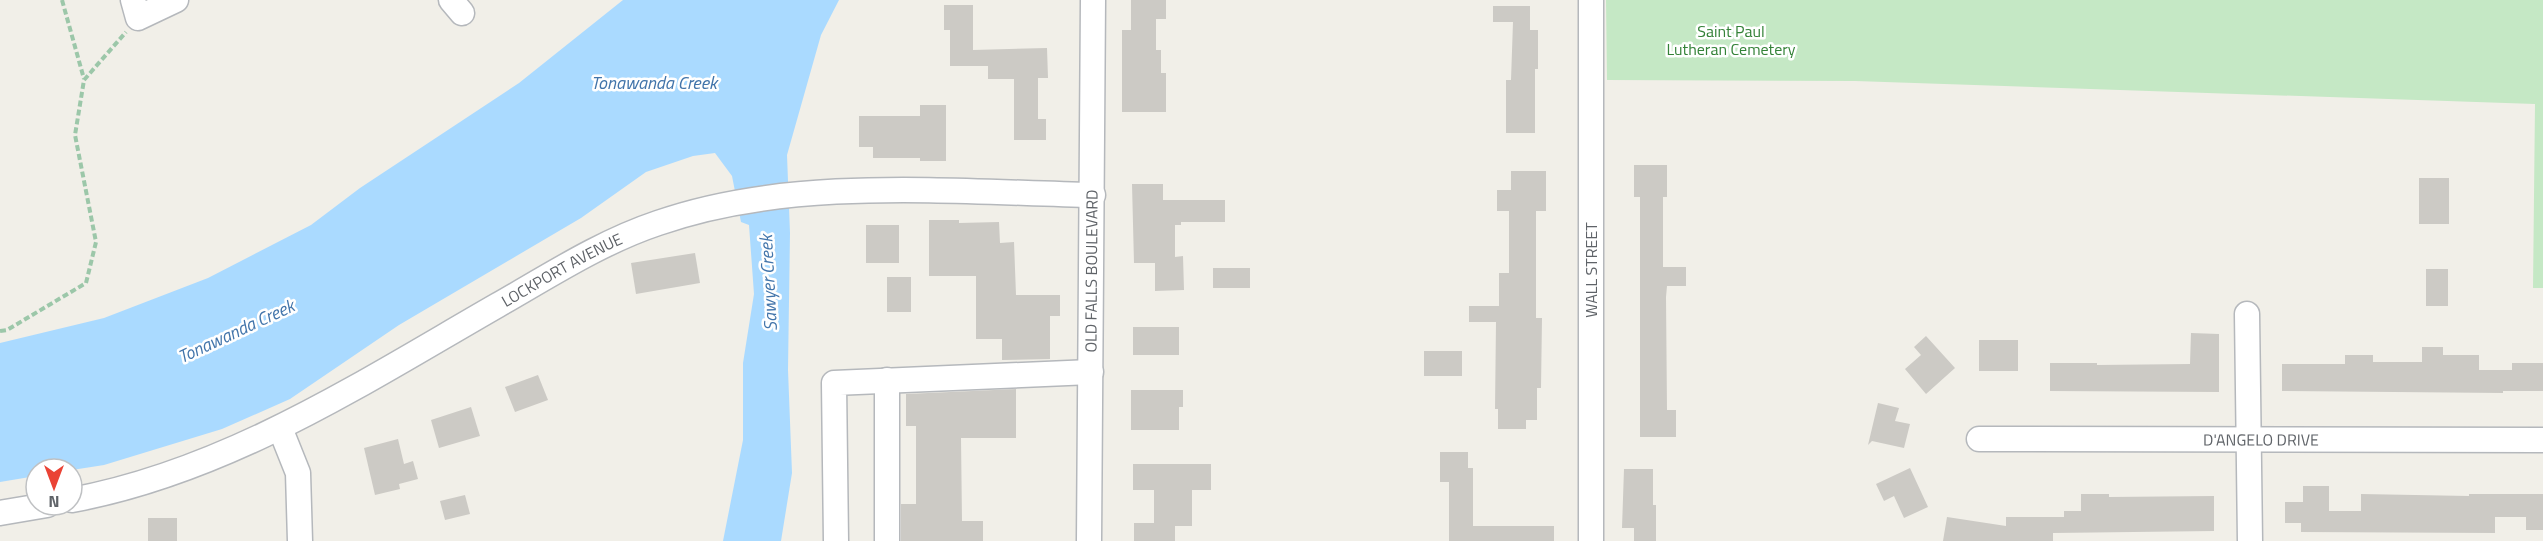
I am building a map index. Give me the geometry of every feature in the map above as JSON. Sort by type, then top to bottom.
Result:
[{"type":"street","points":[[136,9],[176,0]]},
{"type":"street","name":"OLD FALLS BOULEVARD","points":[[1089,541],[1093,0]]},
{"type":"street","name":"WALL STREET","points":[[1590,0],[1591,541]]},
{"type":"street","name":"LOCKPORT AVENUE","points":[[84,497],[126,487],[196,465],[280,428],[607,245],[673,218],[726,205],[849,190],[1092,195]]},
{"type":"street","points":[[2247,314],[2250,541]]},
{"type":"street","points":[[836,541],[834,383],[1091,372]]},
{"type":"street","points":[[887,380],[887,541]]},
{"type":"street","points":[[280,428],[298,473],[300,541]]},
{"type":"street","name":"D'ANGELO DRIVE","points":[[1979,439],[2543,440]]},
{"type":"street","points":[[0,513],[24,509]]},
{"type":"path","points":[[0,331],[7,330],[86,283],[96,242],[75,135],[84,80],[62,0]]},
{"type":"path","points":[[84,80],[136,9]]},
{"type":"green space","name":"Saint Paul Lutheran Cemetery","points":[[1606,0],[2543,0],[2543,288],[2533,288],[2535,104],[1855,81],[1607,80]]},
{"type":"water","name":"Tonawanda Creek","points":[[623,0],[839,0],[821,35],[787,155],[790,233],[788,370],[792,473],[781,541],[723,541],[743,440],[743,363],[754,294],[749,225],[741,222],[732,176],[715,153],[693,156],[646,172],[581,218],[399,325],[290,399],[222,429],[104,465],[84,468],[84,457],[24,457],[24,478],[0,482],[0,343],[104,318],[208,278],[311,225],[360,188],[519,83]]},
{"type":"building","points":[[1131,0],[1166,0],[1166,19],[1156,19],[1156,50],[1161,50],[1161,73],[1166,73],[1166,112],[1122,112],[1122,30],[1131,30]]},
{"type":"building","points":[[944,5],[973,5],[973,50],[1047,48],[1048,78],[1038,78],[1038,119],[1046,119],[1046,140],[1014,140],[1014,79],[988,79],[988,66],[950,66],[950,30],[944,30]]},
{"type":"building","points":[[1493,6],[1530,6],[1530,30],[1538,30],[1538,69],[1535,69],[1535,133],[1506,133],[1506,80],[1511,80],[1513,22],[1493,22]]},
{"type":"building","points":[[920,105],[946,105],[946,161],[920,161],[920,158],[873,158],[873,147],[859,147],[859,116],[920,116]]},
{"type":"building","points":[[1634,165],[1667,165],[1667,197],[1663,197],[1663,267],[1686,267],[1686,286],[1667,286],[1666,297],[1667,410],[1676,410],[1676,437],[1640,437],[1640,197],[1634,197]]},
{"type":"building","points":[[1511,171],[1546,171],[1546,211],[1536,211],[1536,318],[1542,318],[1541,388],[1537,388],[1537,420],[1526,420],[1526,429],[1498,429],[1498,409],[1495,409],[1496,322],[1469,322],[1469,306],[1499,306],[1499,273],[1509,273],[1509,211],[1497,211],[1497,190],[1511,190]]},
{"type":"building","points":[[2419,178],[2449,178],[2449,224],[2419,224]]},
{"type":"building","points":[[1132,184],[1163,184],[1163,200],[1225,200],[1225,222],[1181,222],[1181,225],[1175,225],[1175,257],[1183,256],[1184,290],[1155,291],[1155,263],[1134,263]]},
{"type":"building","points":[[929,220],[959,220],[959,223],[999,222],[1000,243],[1014,242],[1016,295],[1060,295],[1060,316],[1050,316],[1050,359],[1002,360],[1002,339],[976,339],[976,276],[929,276]]},
{"type":"building","points":[[866,225],[899,225],[899,263],[866,263]]},
{"type":"building","points":[[695,253],[700,283],[636,294],[631,263]]},
{"type":"building","points":[[1213,268],[1250,268],[1250,288],[1213,288]]},
{"type":"building","points":[[2426,269],[2448,269],[2448,306],[2426,306]]},
{"type":"building","points":[[887,277],[911,277],[911,312],[887,312]]},
{"type":"building","points":[[1133,327],[1179,327],[1179,355],[1133,355]]},
{"type":"building","points":[[2191,333],[2219,334],[2219,392],[2050,391],[2050,363],[2190,364]]},
{"type":"building","points":[[1926,336],[1955,368],[1926,394],[1905,369],[1921,355],[1914,347]]},
{"type":"building","points":[[1979,340],[2018,340],[2018,371],[1979,371]]},
{"type":"building","points":[[2422,347],[2443,347],[2443,355],[2479,355],[2479,370],[2512,370],[2512,363],[2543,363],[2543,391],[2503,391],[2503,393],[2282,391],[2282,364],[2345,364],[2345,355],[2373,355],[2373,362],[2422,362]]},
{"type":"building","points":[[1424,351],[1462,351],[1462,376],[1424,376]]},
{"type":"building","points":[[538,375],[548,400],[515,412],[505,387]]},
{"type":"building","points":[[1016,389],[1016,438],[961,438],[962,521],[983,521],[983,541],[901,541],[901,504],[916,504],[916,426],[906,426],[906,394]]},
{"type":"building","points":[[1131,390],[1183,390],[1183,407],[1179,407],[1179,430],[1131,430]]},
{"type":"building","points":[[1878,403],[1899,408],[1895,421],[1910,424],[1904,448],[1872,441],[1868,445]]},
{"type":"building","points":[[471,407],[480,436],[439,448],[431,420]]},
{"type":"building","points":[[398,439],[404,464],[413,461],[418,479],[399,484],[400,489],[375,495],[364,448]]},
{"type":"building","points":[[1440,452],[1468,452],[1468,468],[1473,468],[1473,526],[1554,526],[1554,541],[1449,541],[1449,482],[1440,482]]},
{"type":"building","points":[[1133,464],[1211,464],[1211,490],[1192,490],[1192,526],[1175,526],[1175,541],[1134,541],[1134,523],[1154,523],[1154,490],[1133,490]]},
{"type":"building","points":[[1910,468],[1928,507],[1904,518],[1894,496],[1884,501],[1876,484]]},
{"type":"building","points":[[1624,469],[1653,469],[1656,541],[1634,541],[1634,528],[1622,528]]},
{"type":"building","points":[[2303,486],[2329,486],[2329,511],[2361,511],[2361,494],[2469,496],[2469,494],[2543,494],[2543,530],[2526,530],[2526,517],[2495,517],[2495,533],[2301,532],[2301,523],[2285,523],[2285,502],[2303,502]]},
{"type":"building","points":[[2081,494],[2109,494],[2109,497],[2214,496],[2214,531],[2053,533],[2053,541],[1943,541],[1947,517],[2006,526],[2006,517],[2064,517],[2064,511],[2081,511]]},
{"type":"building","points":[[465,495],[470,514],[445,520],[440,501]]},
{"type":"building","points":[[148,518],[177,518],[177,541],[148,541]]},
{"type":"water label","name":"Sawyer Creek","points":[[768,283]]}]
